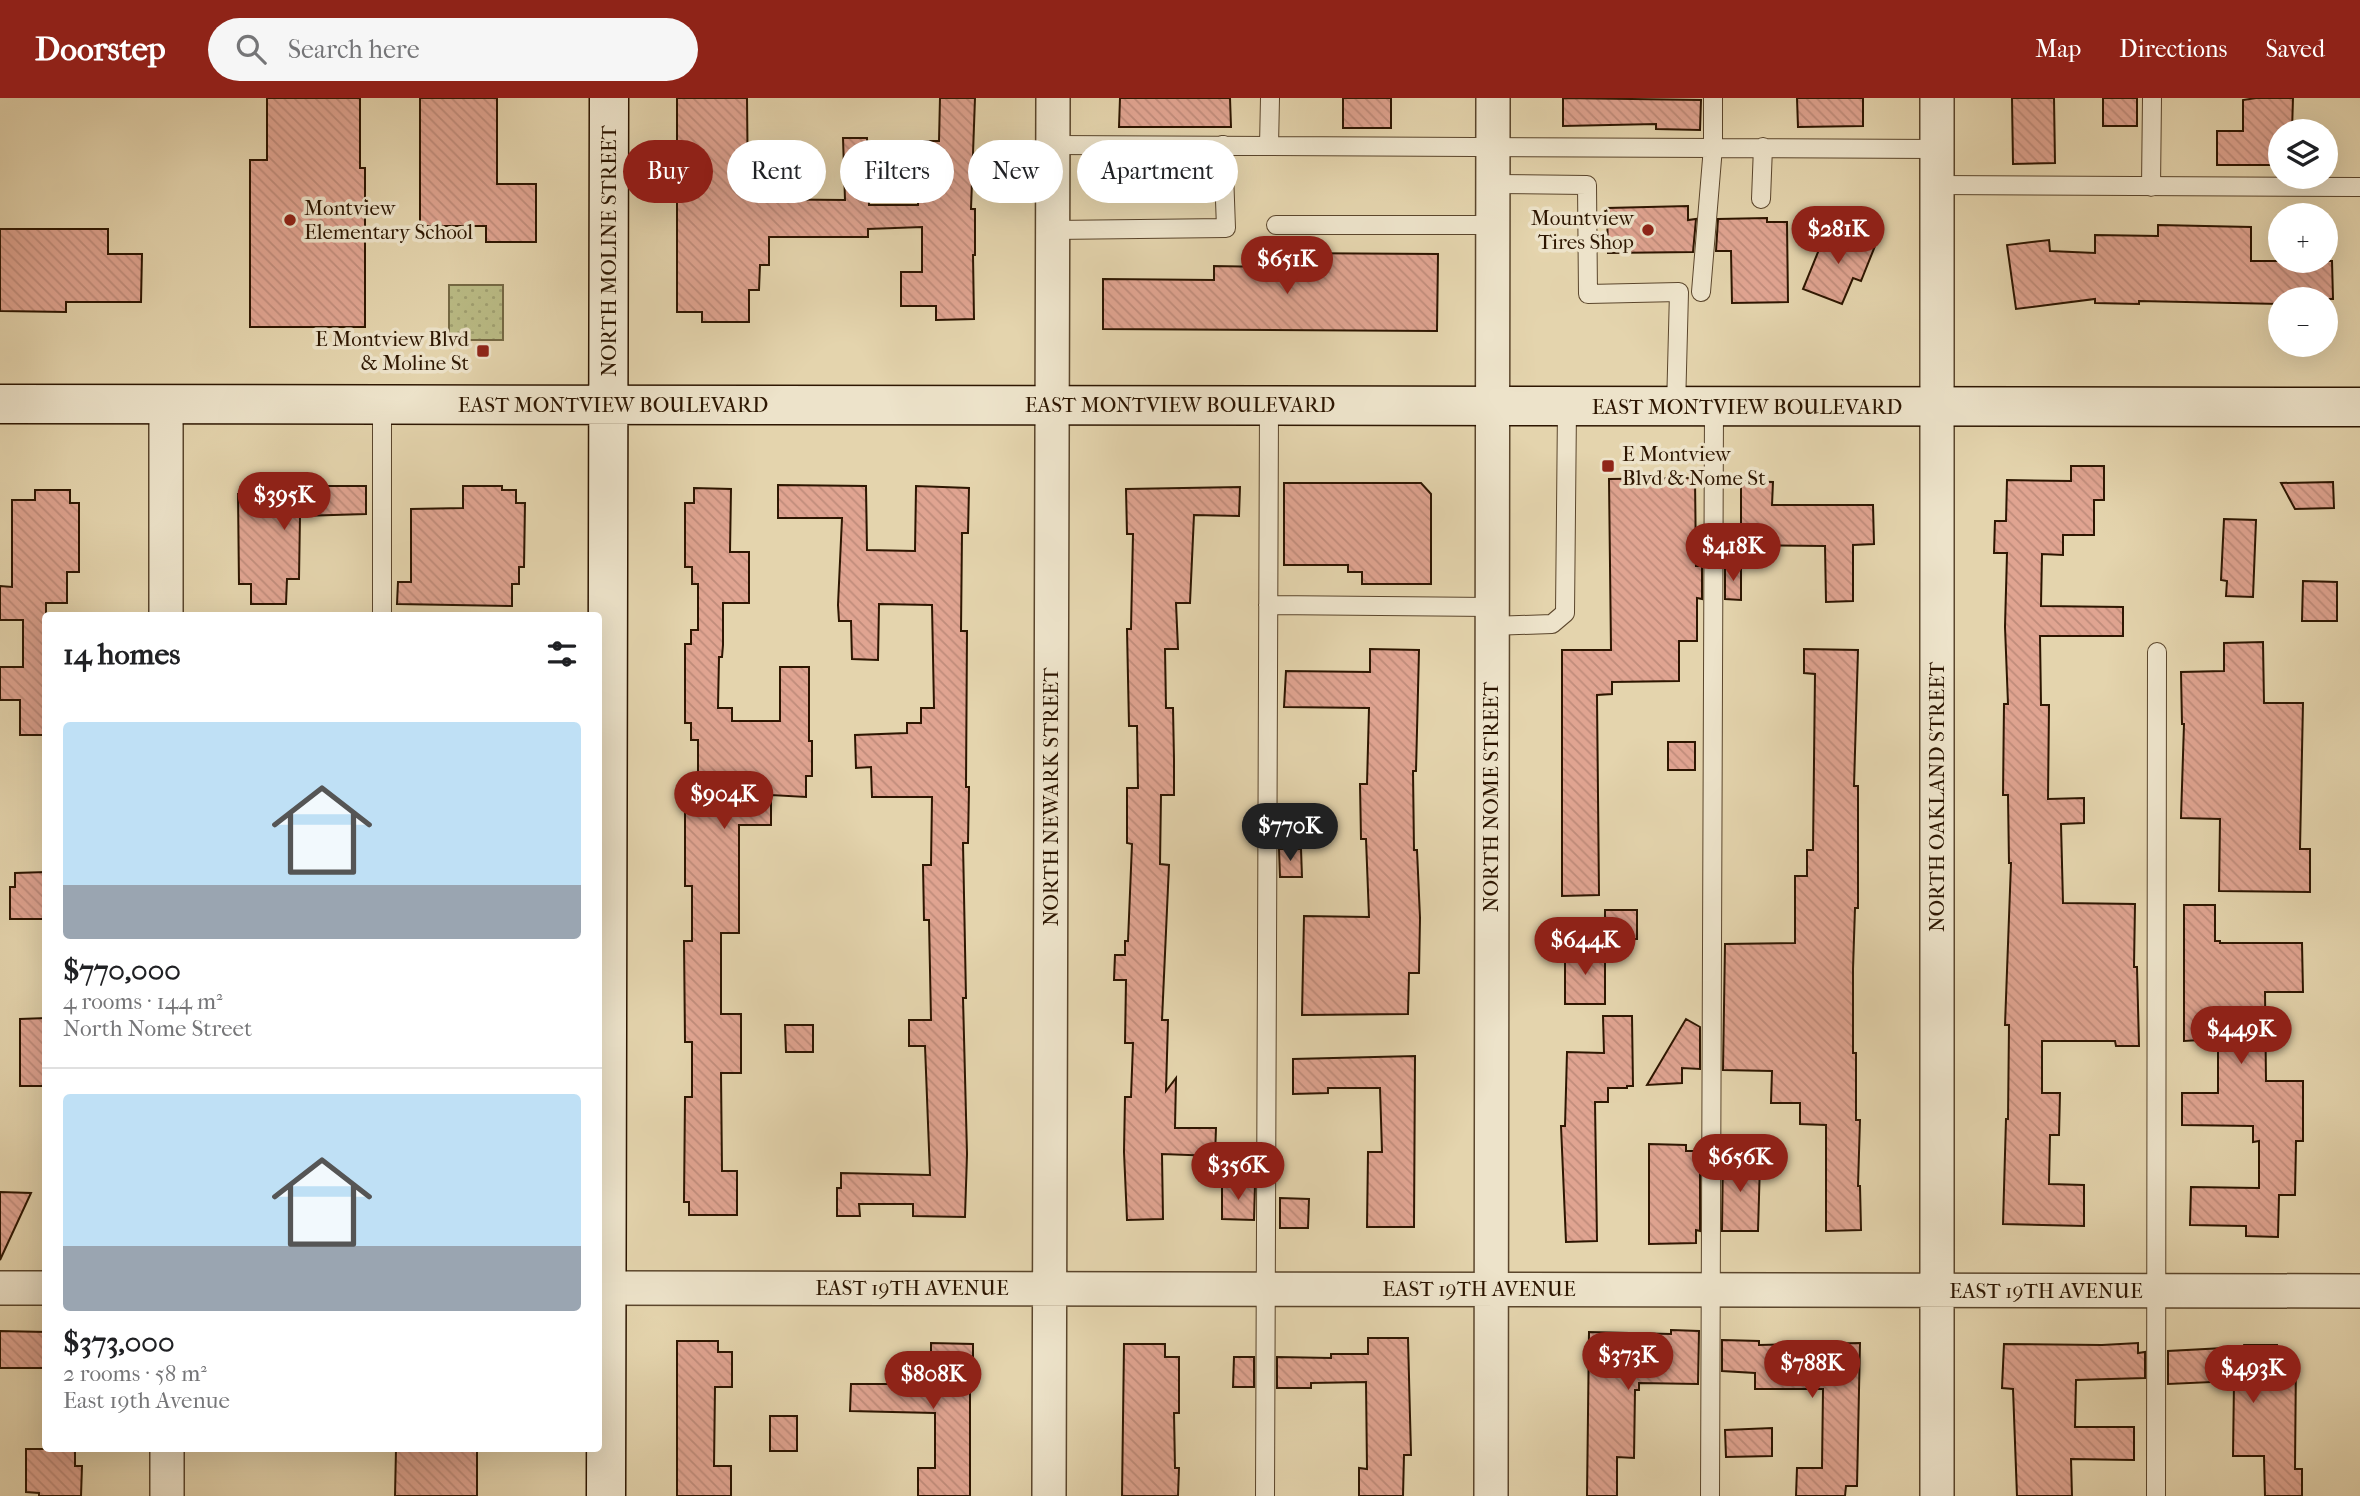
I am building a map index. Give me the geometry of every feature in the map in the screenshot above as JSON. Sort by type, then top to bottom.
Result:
[{"type":"main road","name":"NORTH MOLINE STREET","points":[[606,1496],[602,1288],[610,404],[609,98]]},
{"type":"main road","name":"EAST MONTVIEW BOULEVARD","points":[[0,404],[1052,404],[1491,408],[2360,407]]},
{"type":"street","name":"NORTH NEWARK STREET","points":[[1054,98],[1054,140]]},
{"type":"street","name":"NORTH NOME STREET","points":[[1491,1496],[1493,98]]},
{"type":"street","name":"NORTH OAKLAND STREET","points":[[1937,98],[1937,1496]]},
{"type":"street","name":"NORTH NEWARK STREET","points":[[1049,1496],[1053,203]]},
{"type":"street","points":[[166,404],[166,612]]},
{"type":"street","points":[[0,1288],[42,1288]]},
{"type":"street","name":"EAST 19TH AVENUE","points":[[602,1288],[2360,1291]]},
{"type":"street","points":[[167,1452],[167,1496]]},
{"type":"lane","points":[[1269,146],[1270,98]]},
{"type":"lane","points":[[1702,292],[1713,147],[1713,98]]},
{"type":"lane","points":[[2151,187],[2152,98]]},
{"type":"lane","points":[[1238,145],[1937,149]]},
{"type":"lane","points":[[1761,199],[1763,147]]},
{"type":"lane","points":[[1493,184],[1587,185],[1588,294],[1679,292],[1676,408]]},
{"type":"lane","points":[[1937,185],[2360,187]]},
{"type":"lane","points":[[1053,230],[1226,228],[1225,203]]},
{"type":"lane","points":[[1276,225],[1493,225]]},
{"type":"lane","points":[[382,405],[382,612]]},
{"type":"lane","points":[[1265,1496],[1269,406]]},
{"type":"lane","points":[[1710,1496],[1714,407]]},
{"type":"lane","points":[[1268,605],[1491,616],[1552,624],[1565,613],[1567,408]]},
{"type":"lane","points":[[2156,1496],[2157,652]]},
{"type":"green space","points":[[449,285],[503,285],[503,340],[449,340]]},
{"type":"building","points":[[267,98],[360,98],[360,168],[365,168],[365,327],[250,327],[250,160],[267,160]]},
{"type":"building","points":[[420,98],[497,98],[497,184],[536,184],[536,242],[486,242],[486,226],[420,226]]},
{"type":"building","points":[[677,98],[747,98],[747,140],[727,140],[727,203],[826,203],[826,200],[869,205],[954,203],[954,140],[939,140],[940,98],[975,98],[973,140],[968,140],[968,203],[971,203],[971,209],[975,209],[974,319],[936,320],[936,306],[901,306],[901,272],[922,272],[922,227],[868,229],[868,237],[769,237],[769,265],[760,265],[759,290],[749,290],[749,322],[702,322],[702,312],[677,312],[677,203],[713,203],[713,140],[677,140]]},
{"type":"building","points":[[1120,98],[1230,98],[1231,127],[1119,127]]},
{"type":"building","points":[[1343,98],[1391,98],[1391,128],[1343,128]]},
{"type":"building","points":[[1563,98],[1701,100],[1700,130],[1656,129],[1656,124],[1563,126]]},
{"type":"building","points":[[1797,98],[1863,98],[1863,126],[1798,127]]},
{"type":"building","points":[[2012,98],[2054,98],[2055,163],[2013,164]]},
{"type":"building","points":[[2103,98],[2137,98],[2137,126],[2103,126]]},
{"type":"building","points":[[2293,98],[2292,119],[2268,119],[2268,165],[2217,165],[2217,131],[2243,131],[2243,100]]},
{"type":"building","points":[[843,138],[867,140],[843,140]]},
{"type":"building","name":"Mountview Tires Shop","points":[[1688,206],[1688,220],[1696,219],[1693,252],[1608,253],[1607,208]]},
{"type":"building","points":[[1767,218],[1767,222],[1787,222],[1788,302],[1732,303],[1731,251],[1716,251],[1718,219]]},
{"type":"building","points":[[2158,225],[2251,227],[2251,261],[2268,261],[2268,273],[2332,273],[2333,287],[2268,287],[2268,304],[2139,301],[2139,304],[2095,303],[2095,299],[2016,309],[2007,245],[2049,240],[2050,251],[2095,253],[2095,235],[2158,236]]},
{"type":"building","points":[[0,229],[108,229],[108,254],[142,254],[141,302],[66,302],[66,312],[0,311]]},
{"type":"building","points":[[1827,230],[1875,246],[1861,281],[1853,278],[1842,304],[1803,289]]},
{"type":"building","points":[[1277,253],[1438,254],[1437,331],[1103,329],[1103,279],[1214,280],[1214,266],[1277,267]]},
{"type":"building","points":[[2071,466],[2104,466],[2104,500],[2094,500],[2094,535],[2063,535],[2063,555],[2042,554],[2041,606],[2123,607],[2123,636],[2040,636],[2041,705],[2049,705],[2048,799],[2084,798],[2084,823],[2061,824],[2063,903],[2135,904],[2134,967],[2137,967],[2139,1046],[2116,1046],[2115,1041],[2042,1041],[2042,1093],[2060,1093],[2059,1135],[2050,1135],[2049,1184],[2084,1185],[2084,1226],[2003,1224],[2008,1119],[2009,1025],[2005,1025],[2011,863],[2008,795],[2003,795],[2004,704],[2008,704],[2005,627],[2007,553],[1994,553],[1995,521],[2006,521],[2007,480],[2071,481]]},
{"type":"building","points":[[1695,478],[1696,566],[1702,566],[1702,599],[1697,598],[1697,641],[1679,641],[1679,681],[1612,682],[1612,694],[1597,695],[1599,895],[1562,896],[1562,650],[1611,650],[1609,479]]},
{"type":"building","points":[[1741,481],[1773,482],[1772,505],[1873,505],[1874,544],[1853,545],[1853,601],[1826,602],[1825,546],[1741,545]]},
{"type":"building","points":[[2333,482],[2334,508],[2295,509],[2281,483]]},
{"type":"building","points":[[1284,483],[1421,483],[1431,494],[1431,584],[1362,584],[1362,572],[1348,572],[1348,565],[1284,565]]},
{"type":"building","points":[[778,485],[866,486],[867,550],[915,551],[916,486],[969,488],[968,533],[962,533],[961,631],[967,631],[966,787],[969,787],[968,843],[963,843],[967,1154],[965,1217],[913,1216],[913,1204],[859,1204],[860,1216],[837,1216],[837,1188],[841,1188],[841,1173],[930,1175],[925,1046],[909,1046],[909,1020],[931,1020],[929,920],[924,920],[923,865],[931,865],[932,797],[872,797],[871,767],[856,768],[855,735],[907,733],[907,723],[921,723],[921,708],[934,708],[932,605],[879,604],[878,660],[852,659],[851,621],[839,621],[842,518],[778,518]]},
{"type":"building","points":[[264,486],[366,486],[366,514],[300,516],[299,579],[287,579],[286,604],[251,604],[251,584],[239,584],[238,494],[248,494],[248,489],[264,489]]},
{"type":"building","points":[[463,486],[502,486],[502,490],[516,490],[516,503],[525,503],[524,567],[519,567],[519,584],[512,584],[512,606],[397,604],[398,582],[411,582],[411,509],[463,508]]},
{"type":"building","points":[[1240,487],[1239,516],[1194,515],[1190,603],[1176,603],[1178,649],[1165,649],[1166,708],[1173,708],[1174,759],[1174,795],[1161,795],[1160,864],[1169,865],[1162,1020],[1168,1020],[1166,1091],[1176,1078],[1175,1128],[1216,1128],[1215,1156],[1162,1154],[1163,1219],[1127,1220],[1125,1097],[1131,1097],[1133,1043],[1125,1043],[1126,980],[1114,980],[1115,955],[1125,955],[1125,941],[1128,941],[1132,844],[1127,843],[1127,788],[1138,788],[1137,726],[1129,726],[1127,629],[1131,629],[1133,534],[1127,534],[1126,489]]},
{"type":"building","points":[[694,488],[731,489],[730,552],[749,552],[749,603],[723,603],[718,708],[732,708],[732,721],[780,721],[780,667],[809,667],[812,776],[806,776],[806,797],[771,795],[771,825],[739,825],[739,933],[721,933],[721,1014],[741,1014],[741,1073],[721,1073],[722,1171],[737,1171],[737,1215],[689,1215],[689,1202],[684,1202],[685,1097],[692,1097],[692,1042],[685,1042],[684,941],[692,941],[692,886],[685,886],[685,799],[690,799],[690,785],[698,785],[698,740],[691,740],[691,723],[685,723],[685,644],[691,644],[691,630],[698,630],[698,584],[692,584],[692,567],[685,567],[685,503],[694,503]]},
{"type":"building","points":[[35,490],[70,490],[70,503],[79,503],[79,572],[67,572],[67,603],[46,603],[46,612],[42,612],[42,735],[20,735],[20,700],[0,700],[0,667],[23,667],[23,620],[0,620],[0,586],[12,587],[12,500],[35,500]]},
{"type":"building","points":[[2224,519],[2256,520],[2253,597],[2226,596],[2227,581],[2221,580]]},
{"type":"building","points":[[1725,566],[1741,567],[1741,600],[1725,599]]},
{"type":"building","points":[[2303,581],[2337,582],[2337,621],[2302,621]]},
{"type":"building","points":[[2263,642],[2264,703],[2303,703],[2300,849],[2310,849],[2310,892],[2219,891],[2220,819],[2181,818],[2184,724],[2181,672],[2224,671],[2224,643]]},
{"type":"building","points":[[1370,649],[1419,650],[1416,771],[1413,771],[1414,850],[1417,850],[1420,918],[1419,973],[1409,973],[1408,1014],[1302,1015],[1304,916],[1369,917],[1366,839],[1361,839],[1360,784],[1367,784],[1369,708],[1284,707],[1286,671],[1370,672]]},
{"type":"building","points":[[1804,649],[1858,650],[1854,786],[1858,786],[1858,908],[1855,908],[1853,1053],[1856,1053],[1856,1120],[1860,1120],[1858,1186],[1861,1230],[1826,1231],[1826,1125],[1800,1124],[1800,1103],[1771,1103],[1772,1071],[1723,1070],[1725,944],[1795,943],[1795,876],[1807,876],[1807,850],[1813,850],[1815,674],[1804,673]]},
{"type":"building","points":[[1668,742],[1695,742],[1695,770],[1668,770]]},
{"type":"building","points":[[1279,849],[1301,849],[1302,877],[1280,877]]},
{"type":"building","points":[[42,872],[42,919],[10,919],[10,887],[15,887],[15,873]]},
{"type":"building","points":[[2184,905],[2215,905],[2215,941],[2220,943],[2302,943],[2303,992],[2265,992],[2266,1081],[2303,1081],[2303,1141],[2296,1141],[2295,1195],[2279,1195],[2278,1237],[2246,1236],[2246,1226],[2190,1225],[2191,1187],[2259,1188],[2259,1141],[2253,1142],[2253,1126],[2182,1125],[2182,1093],[2218,1093],[2218,1039],[2184,1041]]},
{"type":"building","points":[[1605,910],[1637,910],[1637,939],[1605,939]]},
{"type":"building","points":[[1565,950],[1605,950],[1605,1004],[1565,1004]]},
{"type":"building","points":[[1603,1016],[1632,1016],[1633,1086],[1608,1088],[1608,1102],[1595,1102],[1597,1241],[1566,1242],[1561,1126],[1565,1126],[1567,1052],[1604,1053]]},
{"type":"building","points":[[42,1018],[42,1086],[20,1086],[20,1019]]},
{"type":"building","points":[[1686,1019],[1700,1027],[1700,1069],[1682,1068],[1682,1083],[1647,1085]]},
{"type":"building","points":[[785,1025],[813,1025],[813,1052],[786,1052]]},
{"type":"building","points":[[1415,1056],[1414,1227],[1367,1227],[1368,1152],[1382,1152],[1380,1088],[1328,1088],[1328,1093],[1293,1094],[1293,1059]]},
{"type":"building","points":[[1649,1144],[1686,1145],[1686,1151],[1700,1151],[1700,1231],[1696,1230],[1696,1243],[1649,1244]]},
{"type":"building","points":[[1723,1151],[1739,1151],[1739,1163],[1760,1163],[1758,1231],[1722,1231]]},
{"type":"building","points":[[1222,1184],[1255,1184],[1254,1220],[1222,1219]]},
{"type":"building","points":[[0,1192],[31,1193],[0,1260]]},
{"type":"building","points":[[1280,1198],[1309,1199],[1308,1228],[1280,1228]]},
{"type":"building","points":[[1671,1330],[1699,1331],[1698,1384],[1639,1383],[1639,1390],[1635,1390],[1634,1458],[1617,1457],[1617,1496],[1587,1496],[1589,1332],[1671,1334]]},
{"type":"building","points":[[0,1331],[42,1332],[42,1368],[0,1368]]},
{"type":"building","points":[[1368,1338],[1408,1338],[1411,1455],[1404,1455],[1403,1496],[1359,1496],[1359,1468],[1367,1469],[1366,1382],[1311,1383],[1311,1388],[1277,1388],[1277,1357],[1331,1358],[1331,1354],[1368,1354]]},
{"type":"building","points":[[1722,1340],[1759,1341],[1759,1345],[1860,1343],[1857,1486],[1846,1486],[1845,1496],[1796,1496],[1797,1468],[1822,1468],[1823,1389],[1755,1389],[1755,1373],[1722,1371]]},
{"type":"building","points":[[677,1341],[718,1341],[718,1352],[732,1352],[732,1387],[715,1387],[714,1466],[731,1466],[731,1496],[677,1496]]},
{"type":"building","points":[[931,1343],[973,1344],[973,1384],[970,1384],[970,1496],[918,1496],[918,1468],[935,1468],[935,1413],[850,1411],[851,1384],[905,1384],[905,1353],[931,1353]]},
{"type":"building","points":[[2138,1343],[2138,1353],[2145,1352],[2145,1378],[2076,1380],[2075,1427],[2134,1427],[2134,1460],[2071,1459],[2072,1496],[2017,1496],[2013,1389],[2002,1388],[2004,1344]]},
{"type":"building","points":[[1124,1344],[1165,1344],[1165,1357],[1179,1357],[1179,1413],[1174,1413],[1175,1468],[1179,1468],[1178,1496],[1122,1496]]},
{"type":"building","points":[[2277,1345],[2277,1357],[2296,1357],[2295,1469],[2302,1469],[2302,1496],[2265,1496],[2264,1456],[2233,1456],[2234,1381],[2168,1384],[2168,1351]]},
{"type":"building","points":[[1234,1357],[1254,1357],[1254,1387],[1233,1387]]},
{"type":"building","points":[[770,1416],[797,1416],[797,1451],[770,1451]]},
{"type":"building","points":[[1772,1428],[1772,1456],[1726,1457],[1725,1430]]},
{"type":"building","points":[[26,1449],[75,1452],[75,1466],[82,1466],[81,1496],[39,1496],[39,1493],[26,1492]]},
{"type":"building","points":[[396,1452],[477,1452],[477,1496],[395,1496]]},
{"type":"place","name":"Montview Elementary School","points":[[290,220]]},
{"type":"place","name":"Mountview Tires Shop","points":[[1648,230]]},
{"type":"place","name":"E Montview Blvd & Moline St","points":[[483,351]]},
{"type":"place","name":"E Montview Blvd & Nome St","points":[[1608,466]]}]
